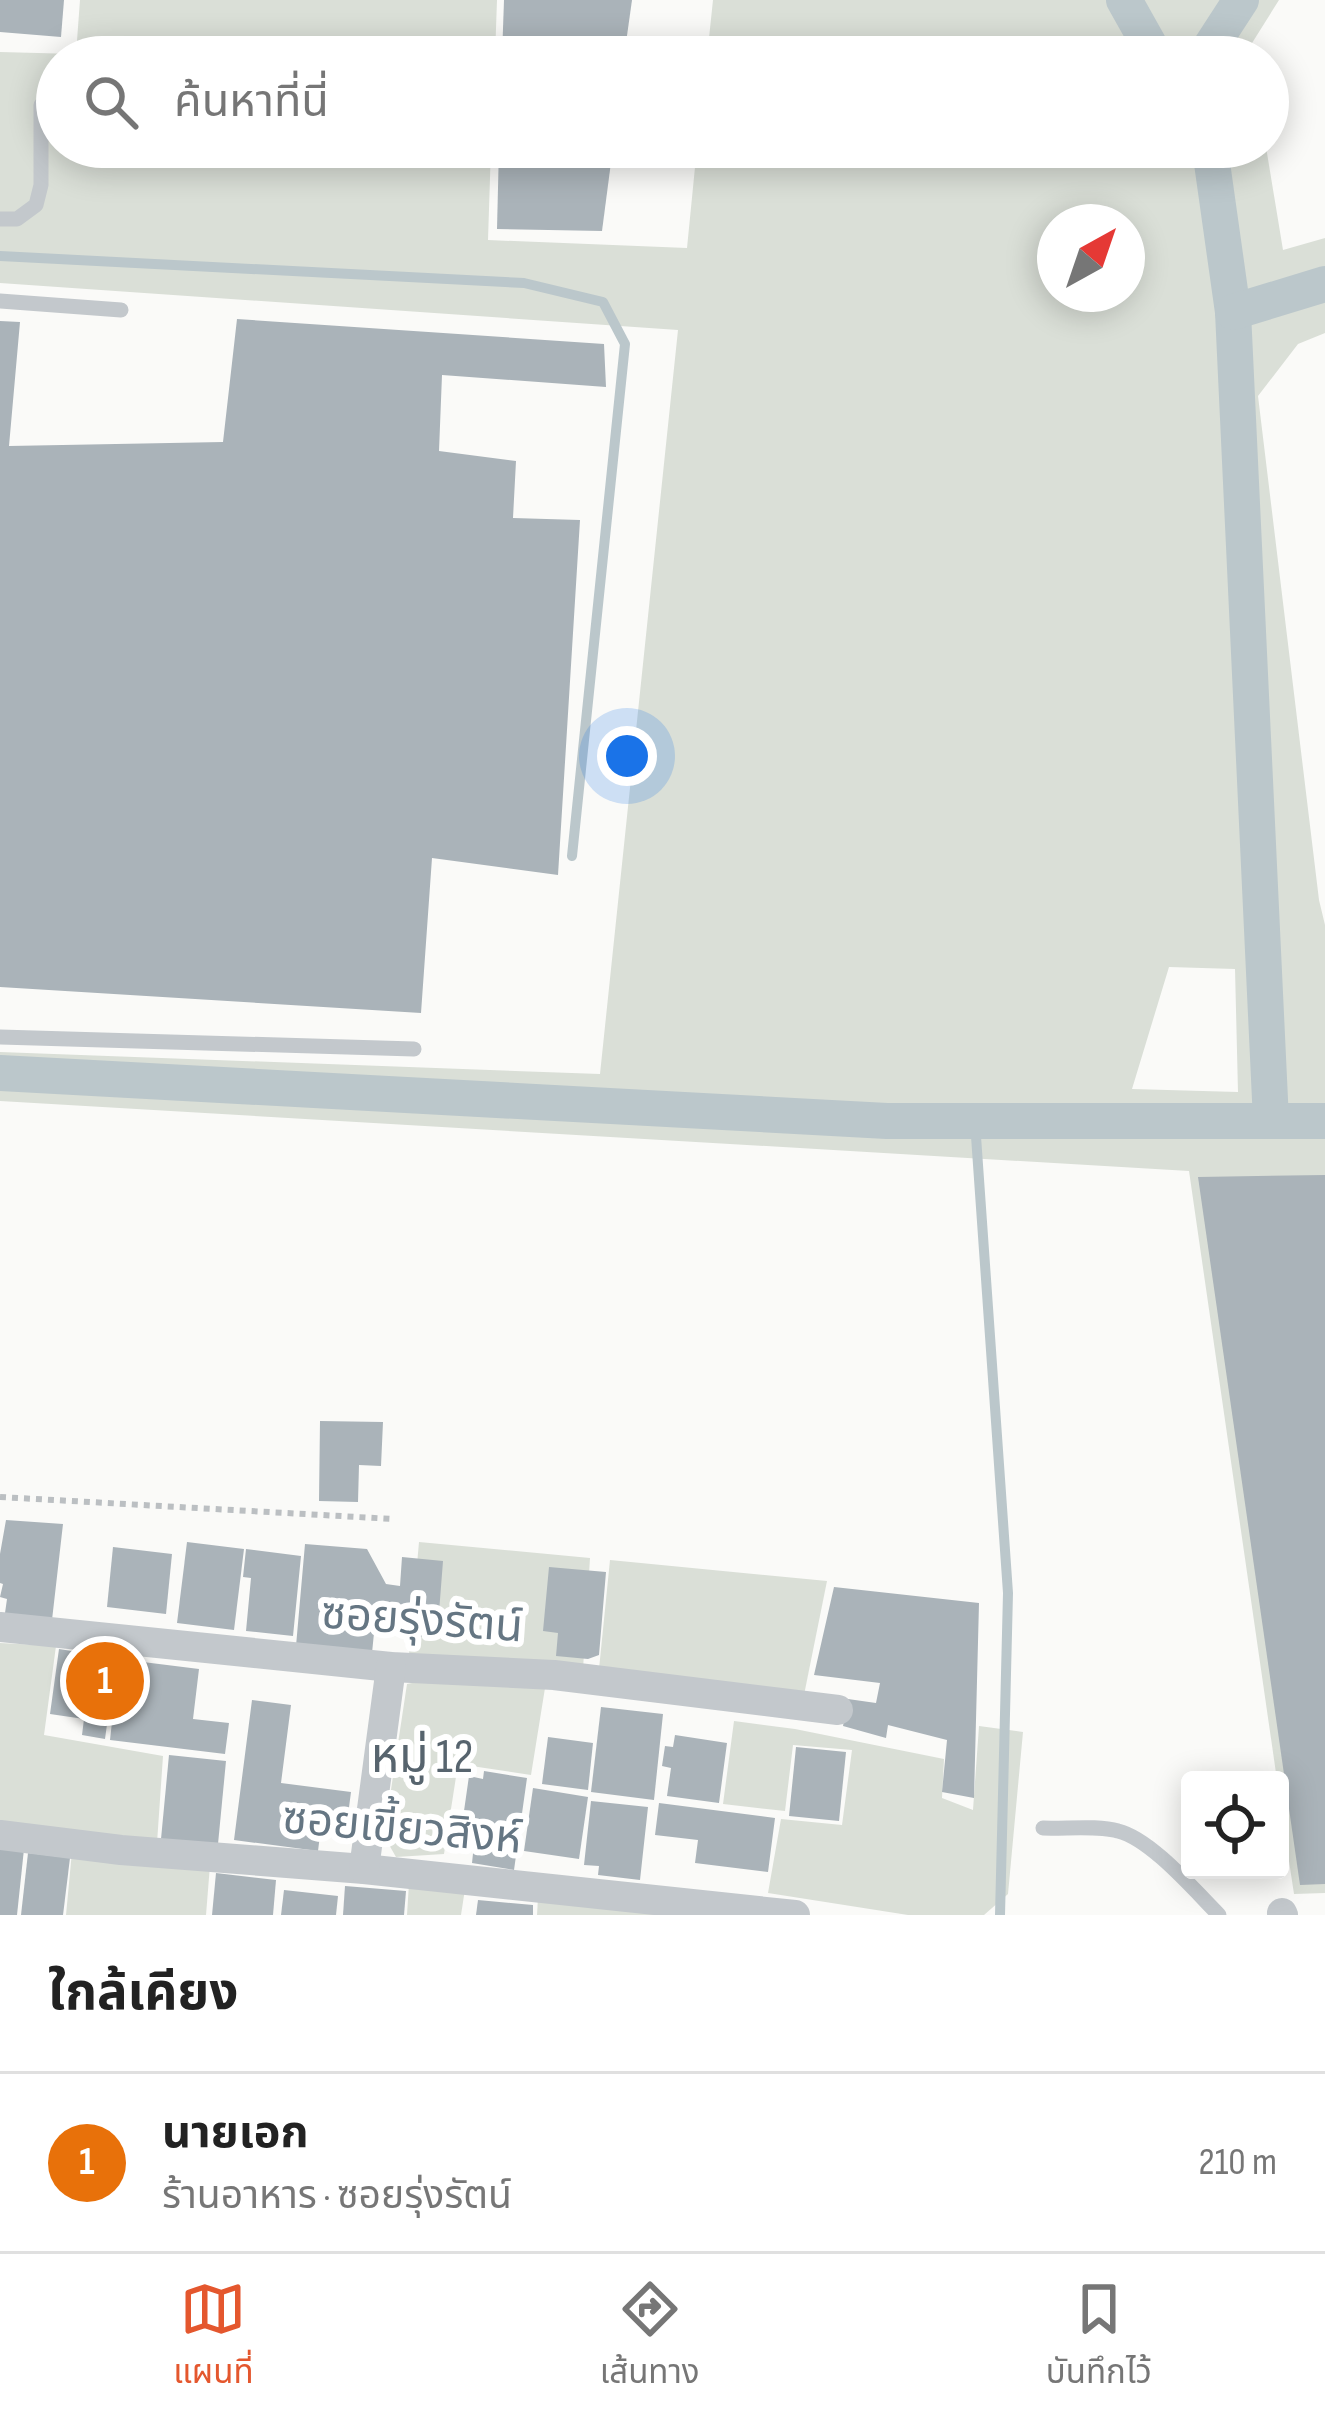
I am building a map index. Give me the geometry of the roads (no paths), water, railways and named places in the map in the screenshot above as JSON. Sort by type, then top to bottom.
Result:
[{"type":"street","name":"ซอยรุ่งรัตน์","points":[[0,1627],[391,1667],[554,1675],[838,1710]]},
{"type":"street","points":[[364,1869],[391,1667]]},
{"type":"street","name":"ซอยเขี้ยวสิงห์","points":[[0,1835],[796,1915]]},
{"type":"lane","points":[[0,220],[17,219],[36,206],[40,168]]},
{"type":"lane","points":[[0,302],[121,310]]},
{"type":"lane","points":[[0,1036],[414,1049]]},
{"type":"lane","points":[[1043,1828],[1118,1830],[1171,1865],[1219,1915]]},
{"type":"waterway","points":[[1124,0],[1144,36]]},
{"type":"waterway","points":[[1218,36],[1241,0]]},
{"type":"waterway","points":[[1213,168],[1233,312],[1271,1121]]},
{"type":"waterway","points":[[0,256],[524,283],[603,302],[625,344],[572,856]]},
{"type":"waterway","points":[[1233,312],[1325,284]]},
{"type":"waterway","points":[[0,1073],[887,1121],[1325,1121]]},
{"type":"waterway","points":[[975,1122],[1008,1593],[1000,1915]]},
{"type":"place","name":"นายเอก","points":[[105,1681]]},
{"type":"district","name":"หมู่ 12","points":[[422,1757]]}]
